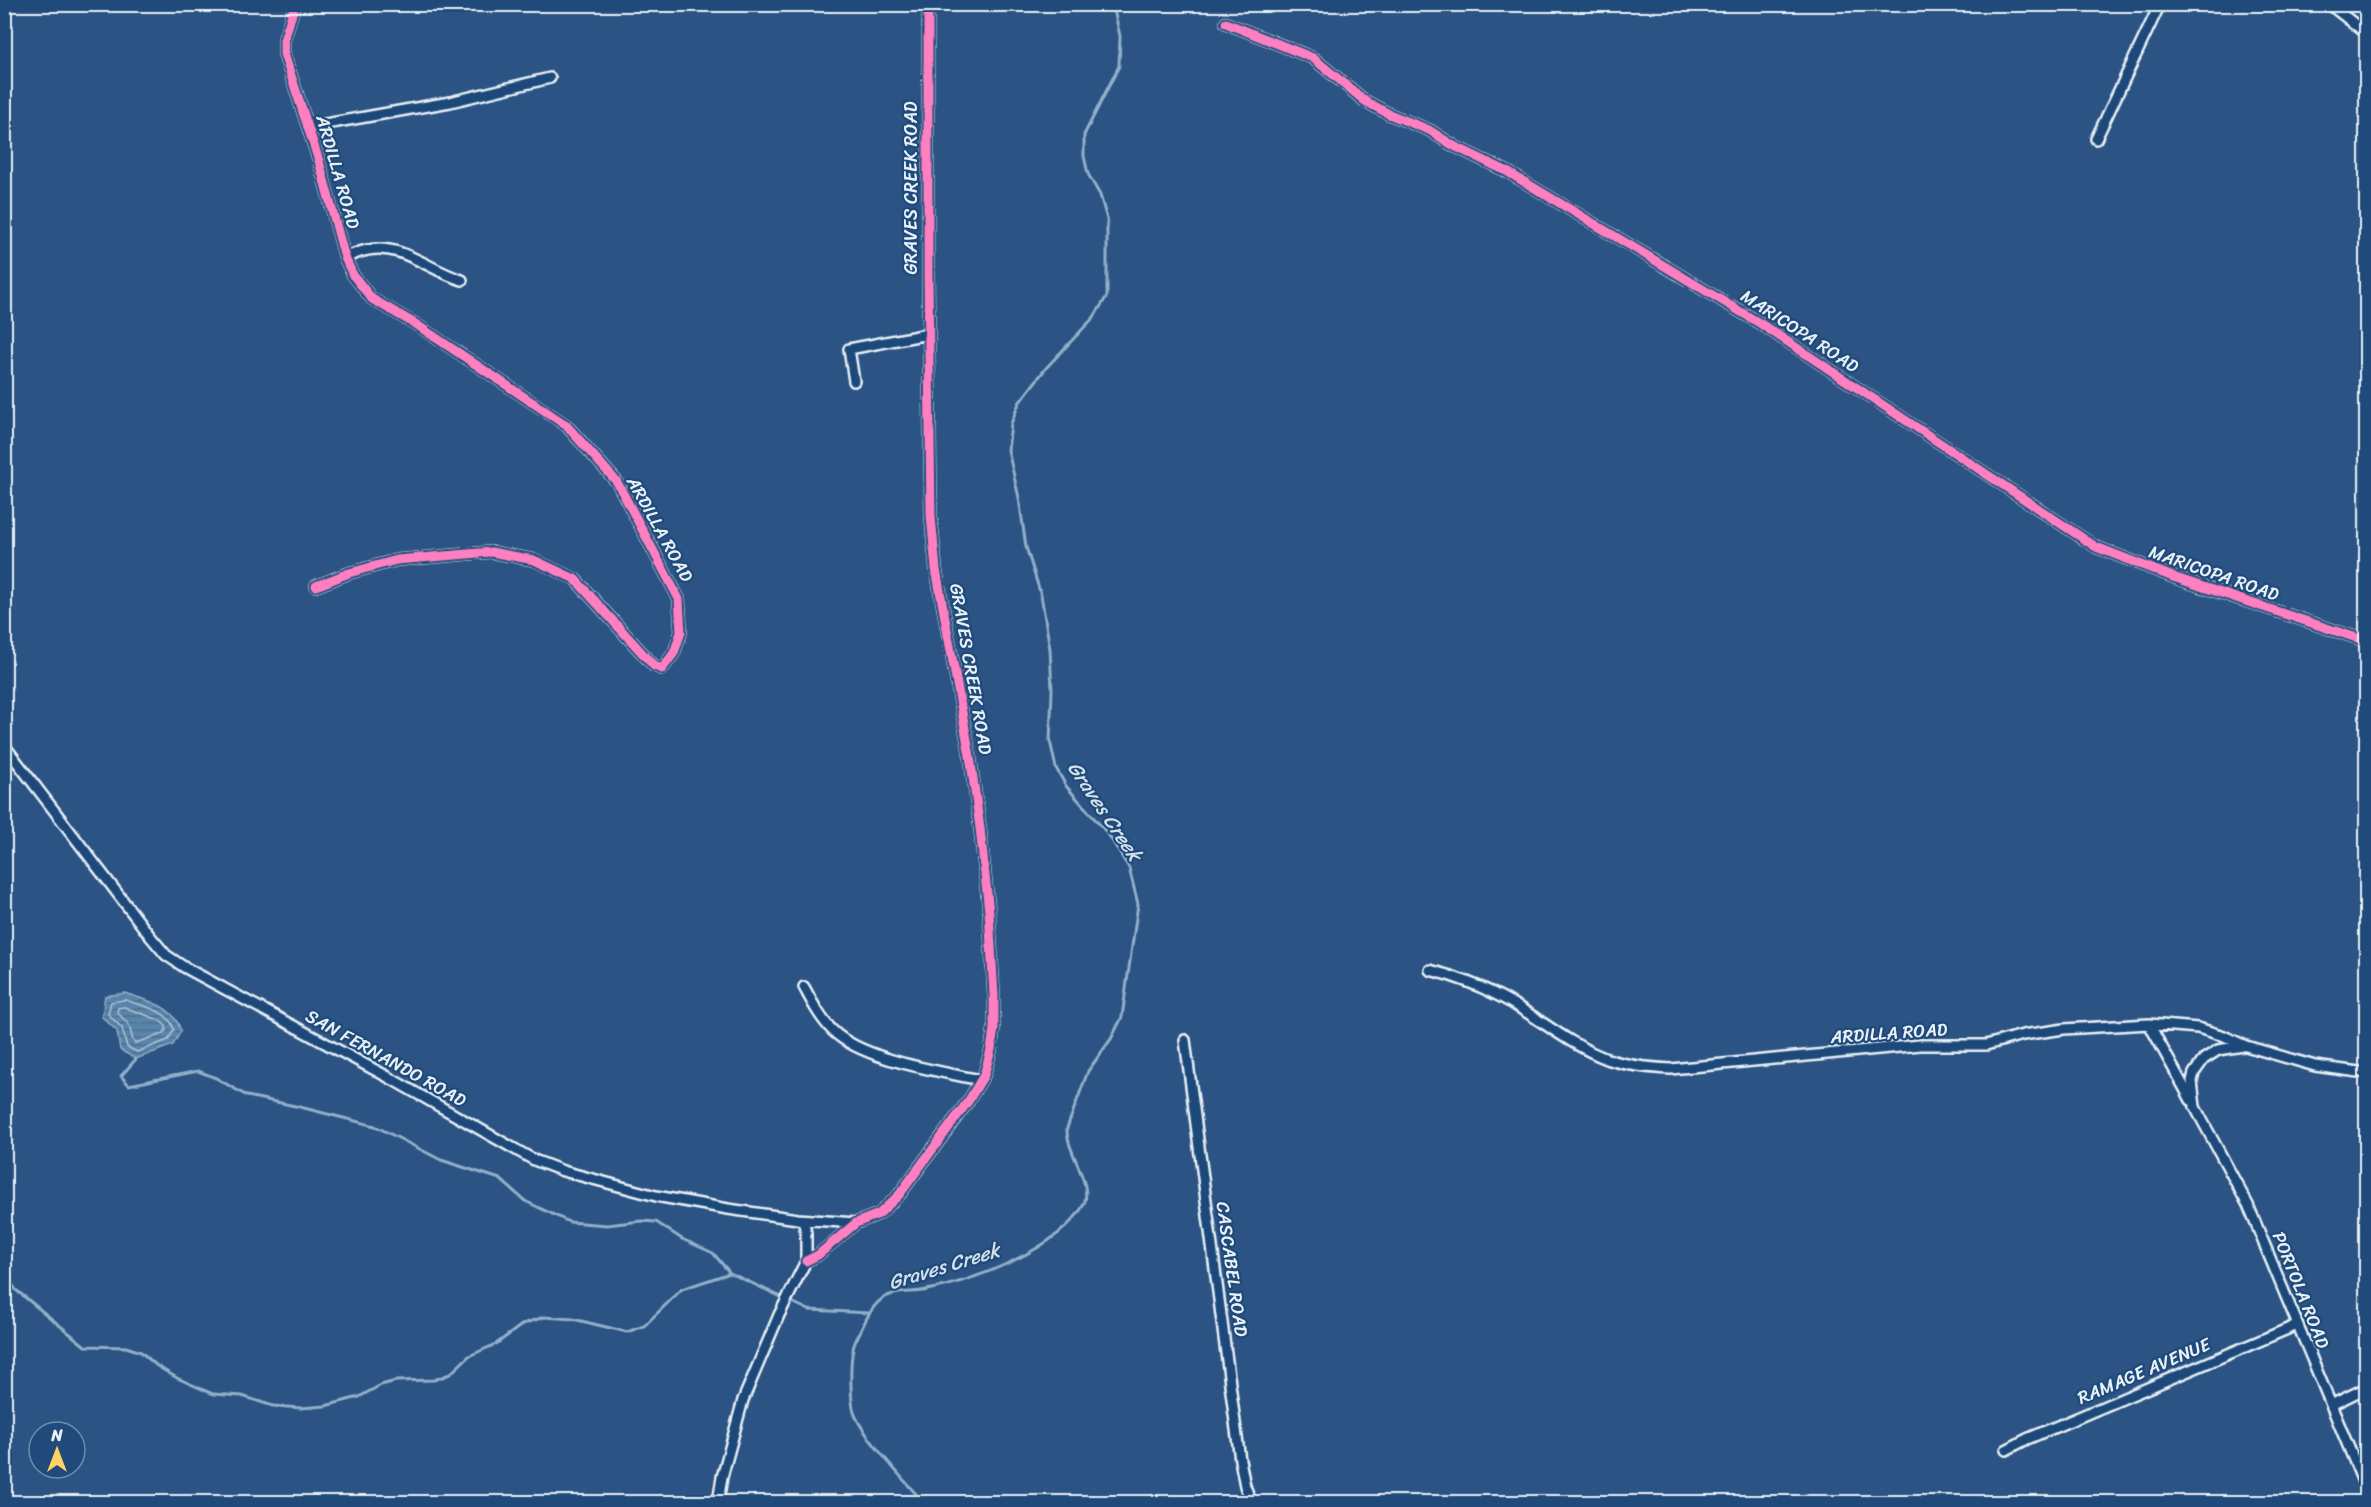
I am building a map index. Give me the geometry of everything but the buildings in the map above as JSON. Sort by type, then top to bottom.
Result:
[{"type":"street","name":"ARDILLA ROAD","points":[[295,4],[284,40],[284,54],[309,127],[345,258],[353,275],[372,299],[417,326],[566,425],[617,482],[679,598],[681,632],[674,653],[662,669],[654,666],[575,579],[534,560],[491,552],[397,560],[349,573],[316,586]]},
{"type":"street","name":"GRAVES CREEK ROAD","points":[[806,1261],[818,1255],[856,1222],[879,1214],[899,1195],[969,1100],[984,1075],[994,1028],[991,945],[970,756],[936,569],[930,490],[928,4]]},
{"type":"street","points":[[2096,139],[2160,4]]},
{"type":"street","points":[[2329,4],[2367,33]]},
{"type":"street","name":"MARICOPA ROAD","points":[[1226,23],[1313,58],[1365,101],[1389,114],[1429,130],[1454,146],[1506,171],[1761,324],[2096,547],[2173,577],[2367,641]]},
{"type":"street","points":[[309,127],[450,102],[550,78]]},
{"type":"street","points":[[345,258],[368,249],[398,250],[444,275],[462,280]]},
{"type":"street","points":[[854,381],[849,350],[928,334]]},
{"type":"street","name":"SAN FERNANDO ROAD","points":[[4,745],[150,936],[166,955],[184,968],[388,1077],[534,1160],[563,1171],[656,1197],[798,1219],[856,1222]]},
{"type":"street","name":"ARDILLA ROAD","points":[[1430,970],[1449,975],[1500,996],[1577,1045],[1608,1059],[1643,1068],[1671,1069],[1920,1045],[1986,1045],[2023,1035],[2064,1029],[2149,1024],[2198,1028],[2246,1046],[2315,1066],[2367,1073]]},
{"type":"street","points":[[804,987],[822,1018],[833,1031],[852,1044],[889,1059],[980,1080]]},
{"type":"street","name":"PORTOLA ROAD","points":[[2149,1024],[2248,1205],[2296,1325],[2367,1489]]},
{"type":"street","name":"CASCABEL ROAD","points":[[1185,1040],[1240,1460],[1251,1503]]},
{"type":"street","name":"PORTOLA ROAD","points":[[2196,1107],[2194,1073],[2204,1059],[2218,1050],[2246,1046]]},
{"type":"street","name":"GRAVES CREEK ROAD","points":[[718,1503],[722,1477],[743,1400],[782,1307],[806,1261],[806,1233],[804,1223],[798,1219]]},
{"type":"street","name":"RAMAGE AVENUE","points":[[2006,1450],[2296,1325]]},
{"type":"street","points":[[2331,1405],[2367,1388]]},
{"type":"water","points":[[125,993],[159,1005],[172,1015],[181,1031],[173,1045],[136,1059],[120,1050],[117,1031],[102,1017],[105,996]]},
{"type":"waterway","name":"Graves Creek","points":[[923,1502],[874,1445],[854,1412],[851,1380],[854,1344],[870,1313],[885,1297],[946,1286],[1013,1261],[1055,1236],[1071,1222],[1083,1206],[1086,1198],[1083,1178],[1070,1147],[1067,1128],[1088,1071],[1111,1039],[1122,1017],[1138,904],[1129,868],[1108,834],[1066,786],[1056,768],[1050,741],[1052,690],[1050,649],[1041,595],[1026,547],[1019,498],[1008,450],[1011,424],[1019,403],[1046,368],[1094,317],[1107,296],[1107,219],[1100,195],[1088,174],[1084,156],[1084,135],[1119,66],[1120,36],[1115,14],[1108,4]]},
{"type":"waterway","points":[[136,1059],[121,1076],[129,1085],[198,1071],[216,1078],[247,1096],[375,1126],[441,1160],[500,1179],[525,1201],[569,1222],[607,1225],[641,1221],[656,1222],[682,1239],[713,1253],[730,1273],[809,1310],[869,1313]]},
{"type":"waterway","points":[[4,1272],[16,1290],[85,1346],[126,1347],[141,1352],[157,1366],[177,1378],[213,1394],[242,1396],[273,1406],[301,1408],[325,1406],[359,1397],[381,1385],[396,1381],[434,1380],[450,1374],[469,1356],[496,1344],[523,1324],[544,1317],[573,1319],[627,1332],[644,1326],[682,1289],[730,1273]]},
{"type":"cycle path","points":[[295,4],[284,40],[284,54],[319,161],[345,258],[353,275],[372,299],[417,325],[566,425],[617,482],[679,599],[681,632],[674,653],[662,669],[654,666],[575,579],[534,560],[491,552],[397,560],[349,573],[316,586]]},
{"type":"cycle path","points":[[806,1261],[818,1255],[856,1223],[879,1214],[899,1195],[969,1100],[984,1075],[994,1028],[989,912],[980,828],[970,756],[936,569],[931,516],[928,4]]},
{"type":"cycle path","points":[[1226,23],[1313,58],[1365,101],[1389,114],[1429,130],[1454,146],[1506,171],[1761,324],[2096,547],[2173,577],[2366,641]]}]
